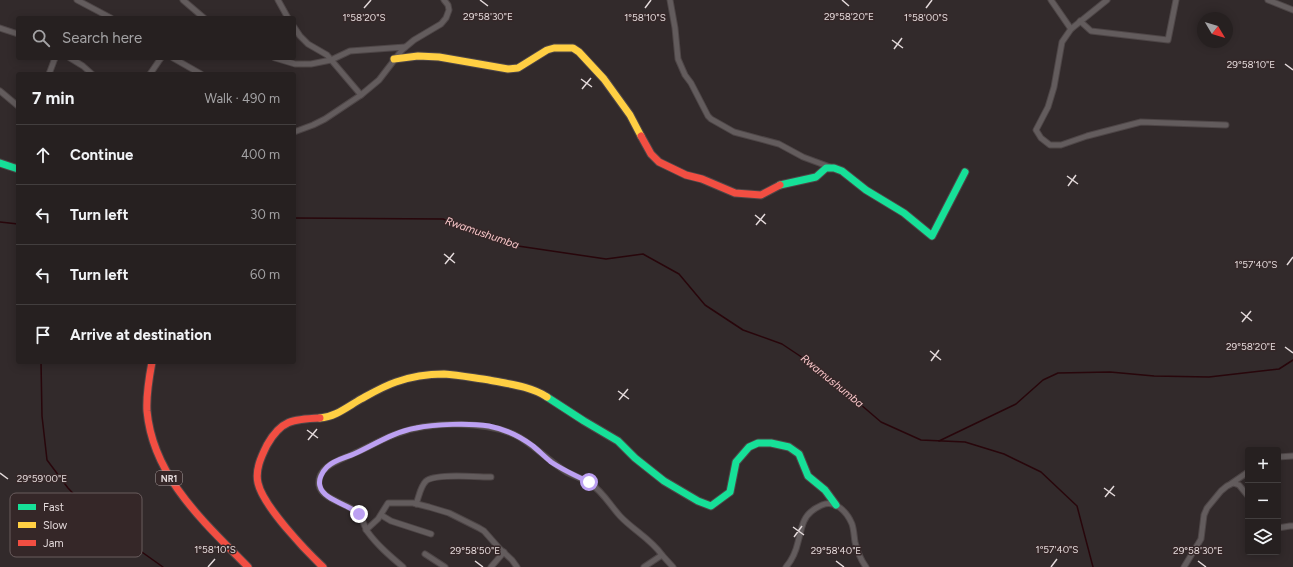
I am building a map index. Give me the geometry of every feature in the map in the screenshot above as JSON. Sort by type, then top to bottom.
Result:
[{"type":"main road","points":[[394,59],[418,56],[439,56],[508,69],[518,68],[547,50],[554,48],[573,48],[579,52],[617,95],[651,154],[660,162],[686,175],[702,179],[735,193],[761,195],[782,184],[803,181],[816,177],[826,168],[830,167],[842,171],[866,190],[904,213],[932,236],[965,172]]},
{"type":"main road","points":[[0,163],[16,168]]},
{"type":"main road","name":"NR1","points":[[152,364],[147,390],[147,412],[154,446],[165,472],[186,501],[248,567]]},
{"type":"main road","points":[[323,567],[307,552],[274,512],[264,496],[258,483],[260,460],[276,432],[285,424],[296,419],[328,417],[334,415],[363,398],[396,382],[416,377],[443,374],[470,377],[514,385],[530,389],[544,395],[618,441],[635,458],[664,481],[698,501],[711,506],[730,492],[736,462],[749,447],[758,443],[771,443],[789,446],[799,454],[808,476],[825,490],[836,505]]},
{"type":"street","points":[[77,0],[107,16]]},
{"type":"street","points":[[183,0],[202,16]]},
{"type":"street","points":[[278,0],[287,16]]},
{"type":"street","points":[[296,130],[326,119],[361,95],[379,80],[394,59],[405,47],[441,24],[446,18],[449,10],[444,0]]},
{"type":"street","points":[[670,0],[678,58],[685,75],[691,83],[708,116],[734,132],[779,144],[804,157],[830,167]]},
{"type":"street","points":[[1050,0],[1071,28]]},
{"type":"street","points":[[1107,0],[1071,28],[1062,42],[1054,87],[1048,107],[1036,130],[1042,138],[1050,145],[1061,145],[1141,122],[1226,125]]},
{"type":"street","points":[[1080,21],[1091,31],[1168,40],[1176,0]]},
{"type":"street","points":[[1268,0],[1293,10]]},
{"type":"street","points":[[0,28],[16,33]]},
{"type":"street","points":[[296,30],[308,44],[327,55],[361,95]]},
{"type":"street","points":[[282,60],[295,64],[311,64],[331,60],[350,51],[405,47]]},
{"type":"street","points":[[50,72],[54,60]]},
{"type":"street","points":[[73,60],[90,72]]},
{"type":"street","points":[[151,72],[160,60]]},
{"type":"street","points":[[176,60],[198,72]]},
{"type":"street","points":[[0,91],[16,104]]},
{"type":"street","points":[[403,567],[387,554],[375,541],[366,530],[357,512],[324,493],[320,488],[319,480],[324,470],[335,462],[396,434],[414,428],[446,425],[489,426],[518,437],[533,446],[549,461],[569,474],[589,482],[597,488],[621,517],[651,543],[673,567]]},
{"type":"street","points":[[1281,458],[1293,456]]},
{"type":"street","points":[[1184,567],[1201,539],[1204,515],[1207,508],[1222,490],[1245,474]]},
{"type":"street","points":[[416,504],[421,489],[429,479],[445,476],[491,477]]},
{"type":"street","points":[[1231,484],[1237,484],[1245,493]]},
{"type":"street","points":[[366,530],[374,524],[388,502],[416,504],[430,507],[448,513],[479,528],[512,560],[517,567]]},
{"type":"street","points":[[786,567],[792,559],[798,544],[803,521],[808,514],[826,503],[836,505],[843,510],[848,517],[852,525],[858,552],[866,567]]},
{"type":"street","points":[[381,515],[391,521],[431,534]]},
{"type":"street","points":[[1281,528],[1293,526]]},
{"type":"street","points":[[491,567],[504,552]]},
{"type":"street","points":[[425,554],[445,567]]},
{"type":"street","points":[[644,567],[662,555]]},
{"type":"waterway","name":"Rwamushumba","points":[[296,218],[443,219],[518,246],[606,259],[643,254],[679,274],[705,305],[743,330],[782,344],[818,368],[881,422],[921,440],[965,442],[1004,454],[1041,472],[1077,506],[1093,567]]},
{"type":"waterway","name":"Rwamushumba","points":[[0,222],[16,224]]},
{"type":"waterway","points":[[939,441],[1016,404],[1043,380],[1058,373],[1110,372],[1154,376],[1209,377],[1279,369],[1293,360]]},
{"type":"waterway","points":[[41,364],[42,416],[47,460],[73,493]]},
{"type":"waterway","points":[[142,552],[163,567]]},
{"type":"traffic: fast","points":[[0,163],[16,168]]},
{"type":"traffic: fast","points":[[780,185],[816,177],[826,168],[834,168],[842,171],[866,190],[904,213],[932,236],[965,172]]},
{"type":"traffic: fast","points":[[547,397],[618,441],[635,458],[664,481],[698,501],[711,506],[730,492],[736,462],[749,447],[758,443],[771,443],[789,447],[799,454],[808,476],[825,490],[836,505]]},
{"type":"traffic: slow","points":[[394,59],[418,56],[439,57],[508,69],[518,68],[547,50],[554,48],[573,48],[579,52],[604,79],[630,115],[641,136]]},
{"type":"traffic: slow","points":[[320,418],[336,414],[374,392],[401,380],[432,375],[455,375],[511,384],[533,390],[547,397]]},
{"type":"traffic: jam","points":[[641,136],[651,154],[659,162],[686,175],[702,179],[735,193],[761,195],[780,185]]},
{"type":"traffic: jam","points":[[152,364],[147,393],[147,411],[151,435],[159,457],[183,497],[214,533],[248,567]]},
{"type":"traffic: jam","points":[[320,418],[295,420],[277,430],[263,454],[259,464],[257,478],[262,493],[276,515],[286,528],[323,567]]},
{"type":"route","points":[[359,514],[322,491],[319,480],[324,470],[335,462],[396,434],[426,426],[489,426],[518,437],[533,446],[549,461],[569,474],[589,482]]}]
